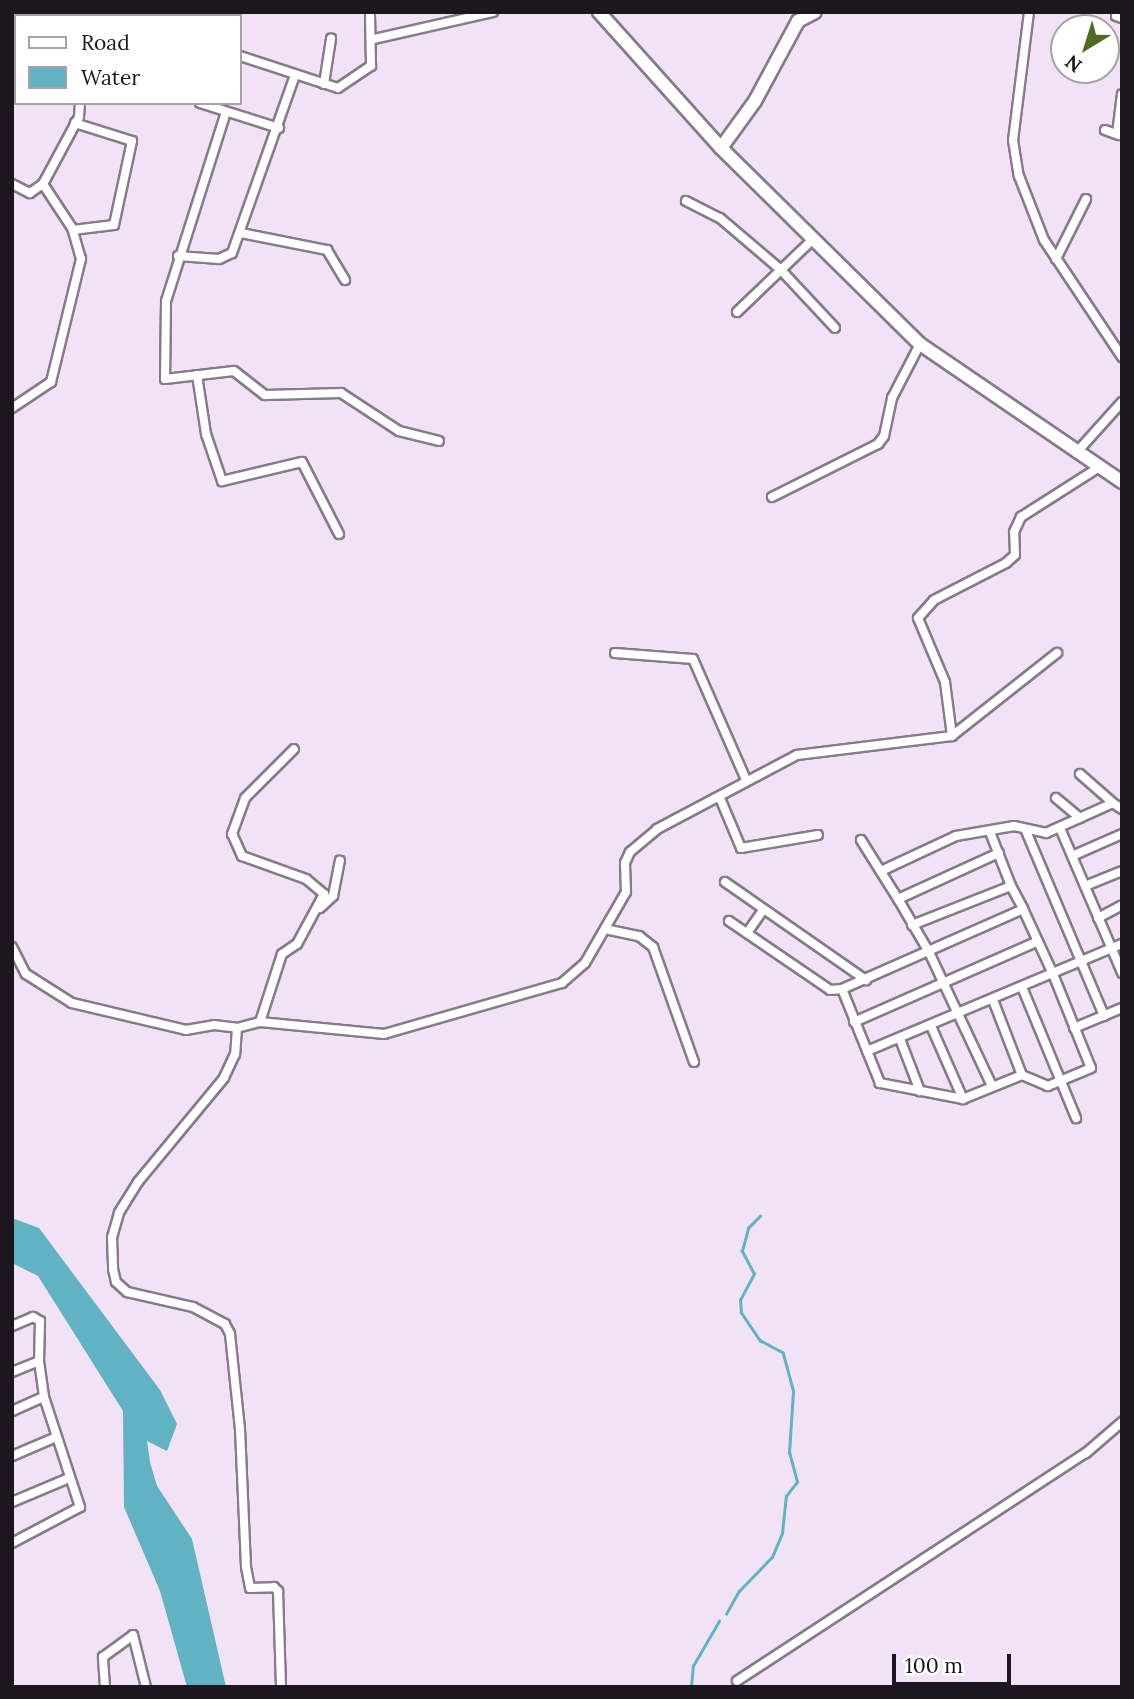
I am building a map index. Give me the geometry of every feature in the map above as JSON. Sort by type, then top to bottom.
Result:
[{"type":"main road","points":[[599,12],[721,148],[920,344],[1122,482]]},
{"type":"main road","points":[[721,148],[755,102],[798,21],[816,12]]},
{"type":"street","points":[[242,58],[338,88],[366,72],[373,59],[370,12]]},
{"type":"street","points":[[373,39],[494,12]]},
{"type":"street","points":[[1029,12],[1013,140],[1028,206],[1056,259],[1122,357]]},
{"type":"street","points":[[324,83],[331,40]]},
{"type":"street","points":[[178,256],[219,259],[232,253],[279,128],[295,75]]},
{"type":"street","points":[[1105,130],[1119,135],[1122,94]]},
{"type":"street","points":[[12,184],[30,193],[43,184],[75,123],[80,105]]},
{"type":"street","points":[[206,105],[279,128]]},
{"type":"street","points":[[226,112],[178,256],[166,301],[165,379],[241,372],[265,395],[341,393],[399,430],[439,441]]},
{"type":"street","points":[[73,230],[114,225],[132,141],[75,123]]},
{"type":"street","points":[[12,408],[46,386],[54,375],[81,259],[73,230],[43,184]]},
{"type":"street","points":[[1056,259],[1086,199]]},
{"type":"street","points":[[686,201],[720,218],[781,270],[835,328]]},
{"type":"street","points":[[241,233],[327,250],[345,280]]},
{"type":"street","points":[[737,312],[813,239]]},
{"type":"street","points":[[772,497],[878,444],[884,436],[892,398],[920,344]]},
{"type":"street","points":[[197,375],[201,410],[222,481],[302,462],[339,534]]},
{"type":"street","points":[[1076,453],[1122,402]]},
{"type":"street","points":[[952,736],[945,682],[918,618],[934,600],[1006,563],[1015,555],[1014,532],[1021,517],[1098,468]]},
{"type":"street","points":[[615,653],[693,659],[746,780]]},
{"type":"street","points":[[12,947],[26,974],[72,1003],[186,1030],[214,1026],[237,1028],[260,1022],[384,1034],[562,983],[585,963],[626,892],[625,863],[637,843],[720,798],[746,780],[797,755],[952,736],[1057,653]]},
{"type":"street","points":[[260,1022],[282,954],[297,944],[324,899],[319,887],[242,856],[232,834],[245,798],[294,749]]},
{"type":"street","points":[[1080,774],[1122,809]]},
{"type":"street","points":[[720,798],[741,848],[818,835]]},
{"type":"street","points":[[1056,798],[1080,818]]},
{"type":"street","points":[[881,870],[956,835],[990,832],[1014,826],[1026,831],[1046,833],[1113,803]]},
{"type":"street","points":[[1060,828],[1122,973]]},
{"type":"street","points":[[1026,831],[1104,1016]]},
{"type":"street","points":[[842,989],[880,1083],[963,1099],[1022,1075],[1048,1086],[1091,1068],[990,832]]},
{"type":"street","points":[[1072,856],[1122,835]]},
{"type":"street","points":[[861,841],[929,952],[992,1086]]},
{"type":"street","points":[[898,899],[999,853]]},
{"type":"street","points":[[317,910],[333,896],[340,861]]},
{"type":"street","points":[[1085,886],[1122,871]]},
{"type":"street","points":[[725,882],[866,980]]},
{"type":"street","points":[[912,925],[1011,886]]},
{"type":"street","points":[[1098,918],[1122,905]]},
{"type":"street","points":[[747,933],[764,909]]},
{"type":"street","points":[[729,921],[830,990],[842,989],[866,980],[1023,909]]},
{"type":"street","points":[[605,929],[639,936],[653,947],[694,1062]]},
{"type":"street","points":[[854,1022],[1036,942]]},
{"type":"street","points":[[867,1051],[1122,944]]},
{"type":"street","points":[[1022,987],[1076,1118]]},
{"type":"street","points":[[993,1000],[1022,1075]]},
{"type":"street","points":[[1074,1028],[1122,1008]]},
{"type":"street","points":[[931,1026],[963,1099]]},
{"type":"street","points":[[237,1028],[235,1054],[224,1078],[138,1182],[120,1213],[112,1237],[113,1269],[116,1282],[127,1292],[193,1307],[225,1324],[230,1334],[240,1429],[246,1567],[250,1588],[274,1587],[278,1591],[281,1687]]},
{"type":"street","points":[[900,1039],[920,1091]]},
{"type":"street","points":[[12,1326],[37,1317],[38,1361],[44,1397],[54,1438],[79,1510],[12,1543]]},
{"type":"street","points":[[12,1372],[38,1361]]},
{"type":"street","points":[[12,1411],[44,1397]]},
{"type":"street","points":[[737,1681],[1086,1453],[1122,1422]]},
{"type":"street","points":[[12,1456],[54,1438]]},
{"type":"street","points":[[12,1502],[69,1478]]},
{"type":"street","points":[[105,1687],[103,1657],[133,1635],[146,1687]]},
{"type":"water","points":[[12,1218],[39,1228],[160,1390],[177,1424],[167,1451],[147,1441],[150,1462],[157,1486],[192,1539],[226,1687],[187,1687],[160,1591],[124,1507],[123,1411],[38,1276],[12,1263]]},
{"type":"waterway","points":[[726,1614],[739,1591],[772,1557],[782,1533],[786,1496],[797,1482],[789,1453],[793,1391],[783,1353],[760,1341],[741,1313],[740,1300],[754,1274],[742,1251],[748,1228],[760,1216]]},
{"type":"waterway","points":[[691,1687],[693,1666],[719,1621]]}]
